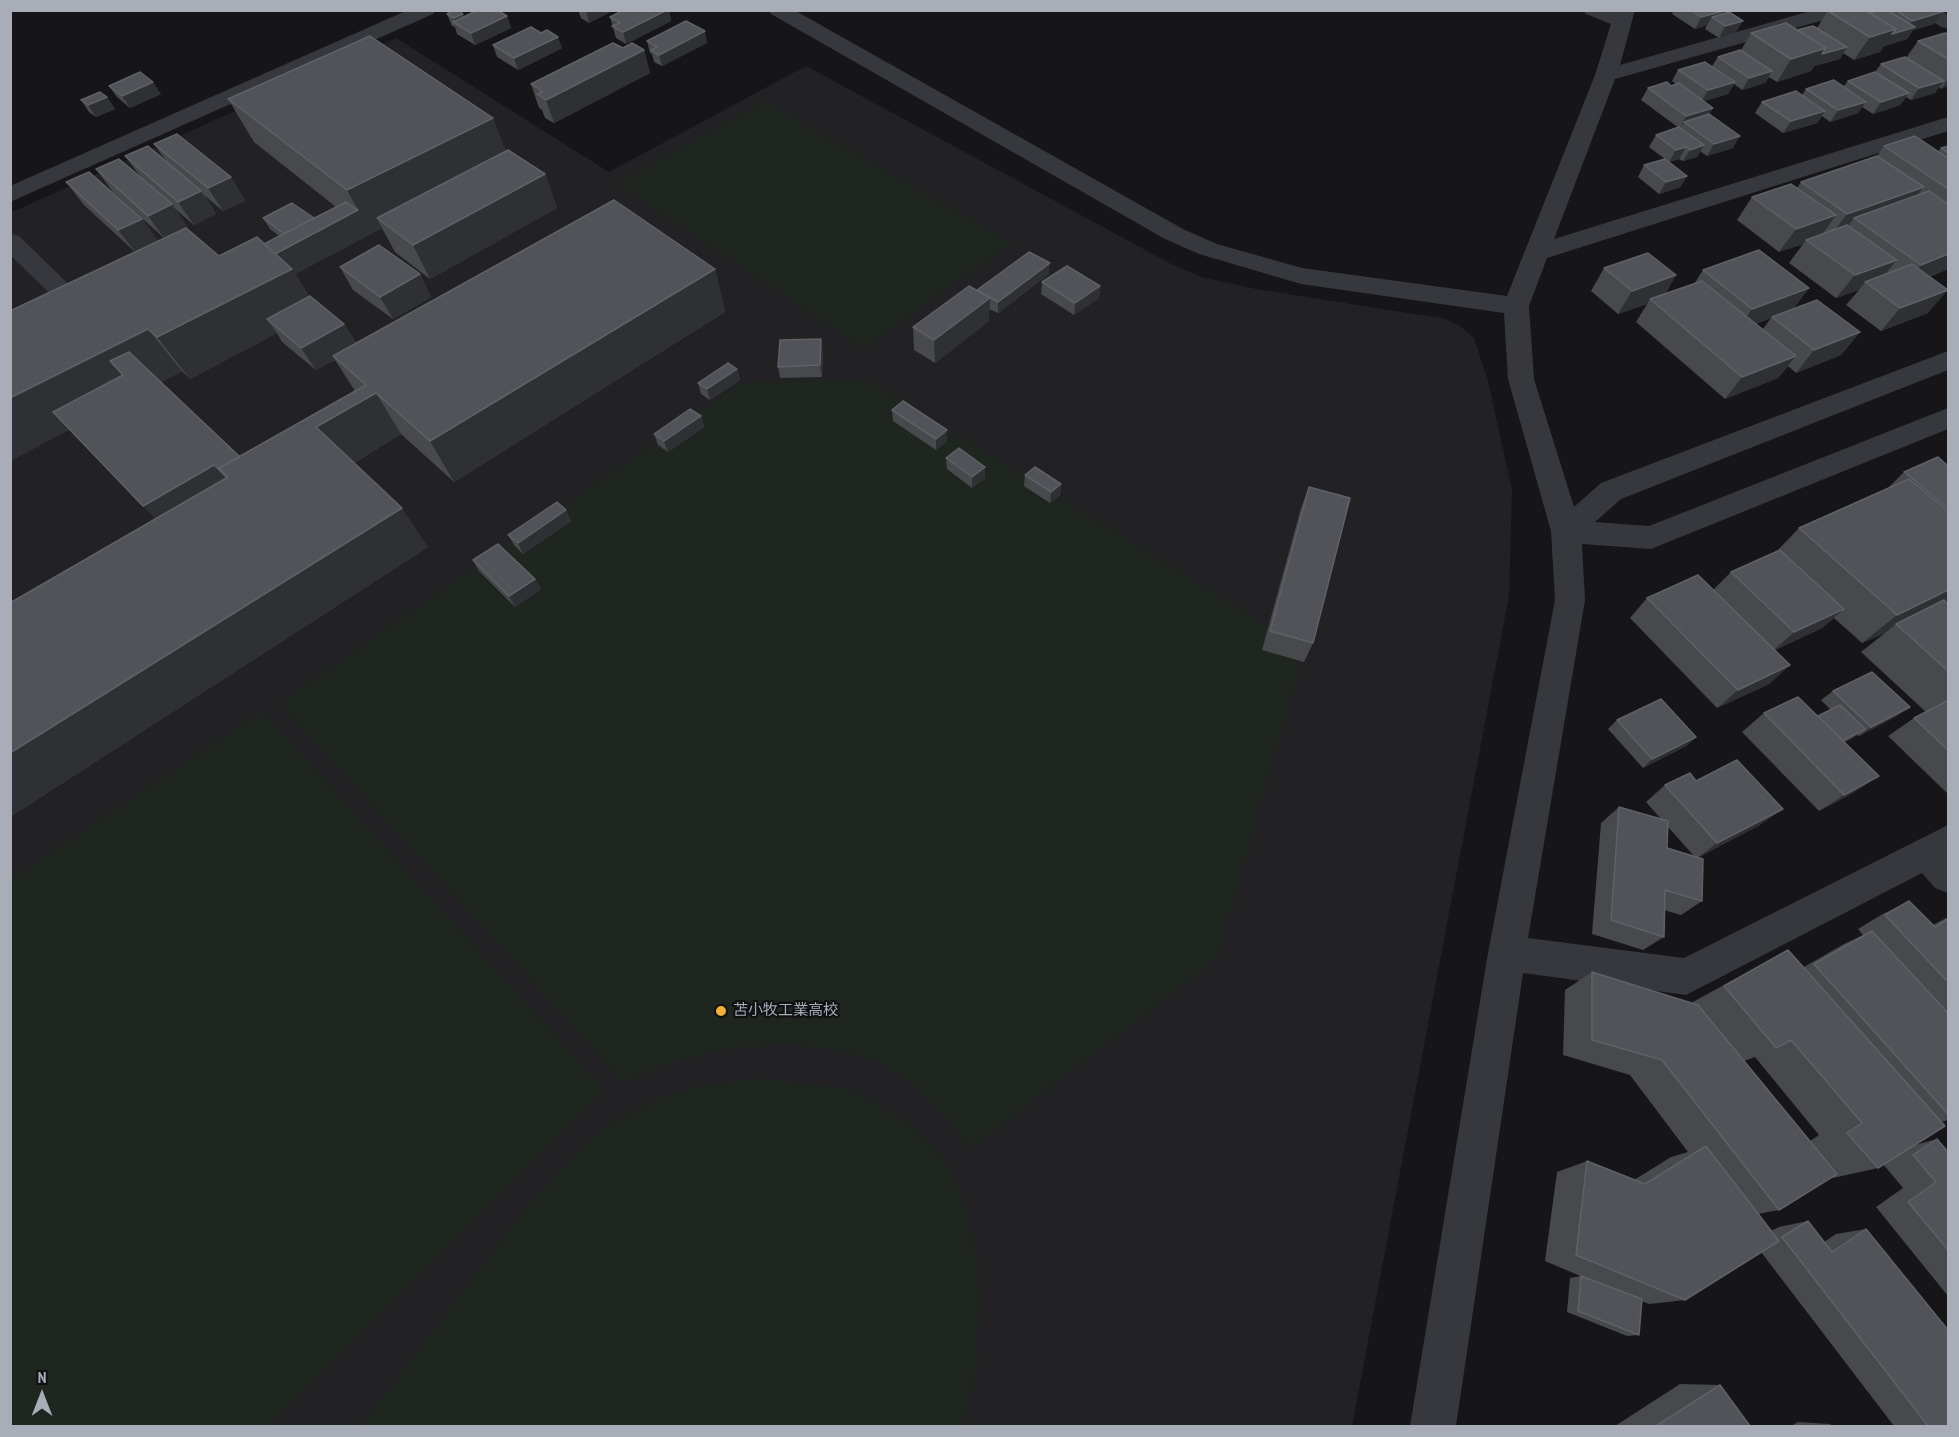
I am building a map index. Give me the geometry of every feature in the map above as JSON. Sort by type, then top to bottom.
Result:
[{"type":"street","points":[[10,195],[426,10]]},
{"type":"street","points":[[778,10],[1174,234],[1208,249],[1311,278],[1516,306]]},
{"type":"street","points":[[1606,75],[1838,10]]},
{"type":"street","points":[[1926,10],[1948,23]]},
{"type":"street","points":[[1433,1426],[1507,953],[1570,600],[1566,531],[1521,379],[1516,306],[1606,75],[1613,14]]},
{"type":"street","points":[[1537,253],[1948,124]]},
{"type":"street","points":[[10,241],[76,305],[10,337]]},
{"type":"street","points":[[1566,531],[1611,492],[1948,360]]},
{"type":"street","points":[[1566,531],[1651,538],[1948,418]]},
{"type":"street","points":[[1507,953],[1686,977],[1941,856]]},
{"type":"shaded area","name":"苫小牧工業高校","points":[[396,38],[609,172],[806,66],[1175,266],[1202,277],[1256,289],[1446,319],[1460,326],[1474,338],[1488,381],[1512,490],[1509,596],[1352,1426],[11,1426],[10,213]]},
{"type":"shaded area","points":[[765,102],[1011,243],[863,348],[617,183]]},
{"type":"shaded area","points":[[868,380],[1304,649],[1217,958],[970,1149],[949,1120],[913,1083],[875,1060],[835,1049],[785,1044],[725,1049],[668,1064],[623,1082],[280,703],[741,383]]},
{"type":"shaded area","points":[[262,711],[604,1090],[268,1426],[11,1426],[11,880]]},
{"type":"shaded area","points":[[766,1079],[847,1089],[864,1097],[904,1120],[941,1157],[957,1183],[971,1230],[980,1291],[973,1383],[961,1426],[361,1426],[523,1212],[581,1147],[619,1119],[657,1099],[697,1087]]},
{"type":"building","points":[[454,10],[463,14],[454,18],[447,14]]},
{"type":"building","points":[[478,10],[497,10],[507,16],[471,33],[453,22]]},
{"type":"building","points":[[624,10],[667,10],[623,32],[612,26],[620,23],[610,17]]},
{"type":"building","points":[[1691,10],[1724,10],[1724,11],[1701,17]]},
{"type":"building","points":[[1865,10],[1896,29],[1870,37],[1828,11]]},
{"type":"building","points":[[1887,10],[1915,27],[1892,34],[1896,29],[1870,13]]},
{"type":"building","points":[[1895,10],[1939,10],[1942,12],[1912,21]]},
{"type":"building","points":[[1729,12],[1743,21],[1725,26],[1712,17]]},
{"type":"building","points":[[686,21],[705,31],[659,55],[651,50],[657,47],[647,41]]},
{"type":"building","points":[[1786,23],[1826,48],[1791,59],[1751,33]]},
{"type":"building","points":[[1813,26],[1847,47],[1822,54],[1826,48],[1797,30]]},
{"type":"building","points":[[531,27],[541,33],[547,30],[558,37],[514,58],[493,45]]},
{"type":"building","points":[[1948,34],[1948,59],[1918,41]]},
{"type":"building","points":[[370,36],[493,118],[347,190],[228,99]]},
{"type":"building","points":[[613,43],[623,48],[632,43],[644,50],[546,100],[537,94],[543,92],[531,84]]},
{"type":"building","points":[[1740,50],[1772,71],[1749,78],[1718,57]]},
{"type":"building","points":[[1905,57],[1944,81],[1919,88],[1881,64]]},
{"type":"building","points":[[1705,62],[1735,82],[1708,90],[1678,70]]},
{"type":"building","points":[[140,72],[153,82],[122,96],[109,86]]},
{"type":"building","points":[[1875,72],[1909,93],[1881,102],[1848,81]]},
{"type":"building","points":[[1834,80],[1866,102],[1838,110],[1806,89]]},
{"type":"building","points":[[1667,82],[1671,86],[1679,83],[1713,108],[1686,116],[1648,88]]},
{"type":"building","points":[[1796,91],[1825,111],[1791,121],[1762,102]]},
{"type":"building","points":[[100,92],[107,97],[88,105],[81,100]]},
{"type":"building","points":[[1709,114],[1740,136],[1714,144],[1684,122]]},
{"type":"building","points":[[1679,127],[1704,145],[1690,150],[1686,147],[1676,150],[1656,135]]},
{"type":"building","points":[[177,134],[231,177],[208,188],[154,144]]},
{"type":"building","points":[[1915,136],[1948,158],[1948,189],[1884,146]]},
{"type":"building","points":[[148,146],[201,191],[178,202],[125,156]]},
{"type":"building","points":[[1948,146],[1948,153],[1941,148]]},
{"type":"building","points":[[508,150],[545,174],[413,245],[377,218]]},
{"type":"building","points":[[1877,156],[1924,187],[1847,214],[1801,182]]},
{"type":"building","points":[[119,159],[172,204],[148,216],[96,169]]},
{"type":"building","points":[[1665,159],[1687,176],[1666,182],[1644,165]]},
{"type":"building","points":[[89,172],[142,219],[118,230],[66,182]]},
{"type":"building","points":[[1791,184],[1836,215],[1796,229],[1752,197]]},
{"type":"building","points":[[1929,191],[1948,204],[1948,254],[1921,265],[1854,218]]},
{"type":"building","points":[[614,200],[715,269],[430,441],[376,393],[316,427],[402,508],[10,753],[10,603],[228,477],[219,468],[366,385],[333,356]]},
{"type":"building","points":[[346,202],[358,210],[275,254],[264,244]]},
{"type":"building","points":[[292,203],[314,218],[284,234],[263,218]]},
{"type":"building","points":[[1847,225],[1897,260],[1855,275],[1806,240]]},
{"type":"building","points":[[186,228],[219,256],[257,237],[292,269],[157,337],[148,329],[10,398],[10,311]]},
{"type":"building","points":[[379,245],[420,274],[380,297],[340,267]]},
{"type":"building","points":[[1759,250],[1809,288],[1752,309],[1703,270]]},
{"type":"building","points":[[1029,252],[1050,263],[998,302],[977,290]]},
{"type":"building","points":[[1648,253],[1676,275],[1632,291],[1604,268]]},
{"type":"building","points":[[1912,264],[1948,290],[1900,308],[1865,282]]},
{"type":"building","points":[[1067,266],[1100,286],[1075,303],[1042,282]]},
{"type":"building","points":[[1702,281],[1796,356],[1742,377],[1650,299]]},
{"type":"building","points":[[969,286],[990,298],[934,340],[913,327]]},
{"type":"building","points":[[310,296],[344,324],[301,348],[267,319]]},
{"type":"building","points":[[1817,300],[1860,332],[1814,350],[1772,317]]},
{"type":"building","points":[[821,339],[820,365],[778,367],[780,340]]},
{"type":"building","points":[[129,352],[240,457],[219,468],[227,477],[214,465],[143,506],[53,412],[123,375],[110,361]]},
{"type":"building","points":[[728,363],[737,369],[707,389],[698,383]]},
{"type":"building","points":[[903,401],[947,430],[936,439],[892,410]]},
{"type":"building","points":[[690,409],[701,416],[664,441],[654,434]]},
{"type":"building","points":[[959,448],[985,467],[972,477],[946,458]]},
{"type":"building","points":[[1938,457],[1948,466],[1948,508],[1904,472]]},
{"type":"building","points":[[1035,467],[1061,484],[1051,492],[1025,475]]},
{"type":"building","points":[[1909,479],[1948,511],[1948,590],[1897,615],[1799,528]]},
{"type":"building","points":[[1309,487],[1350,498],[1313,643],[1270,631]]},
{"type":"building","points":[[557,502],[566,510],[518,543],[508,535]]},
{"type":"building","points":[[498,544],[535,579],[509,596],[473,560]]},
{"type":"building","points":[[1780,550],[1844,609],[1794,632],[1731,572]]},
{"type":"building","points":[[1698,575],[1790,665],[1738,690],[1647,598]]},
{"type":"building","points":[[1944,600],[1948,604],[1948,671],[1896,624]]},
{"type":"building","points":[[1872,672],[1910,707],[1871,727],[1833,691]]},
{"type":"building","points":[[1798,697],[1879,776],[1844,795],[1764,713]]},
{"type":"building","points":[[1661,699],[1696,737],[1652,759],[1617,720]]},
{"type":"building","points":[[1947,701],[1948,703],[1948,750],[1914,718]]},
{"type":"building","points":[[1840,705],[1865,729],[1843,741],[1818,716]]},
{"type":"building","points":[[1737,760],[1783,809],[1717,843],[1665,785],[1690,773],[1696,781]]},
{"type":"building","points":[[1619,807],[1668,821],[1667,848],[1703,859],[1702,901],[1665,890],[1664,937],[1611,920]]},
{"type":"building","points":[[1909,901],[1935,927],[1948,919],[1948,982],[1885,915]]},
{"type":"building","points":[[1872,931],[1948,1013],[1948,1114],[1814,964]]},
{"type":"building","points":[[1788,950],[1945,1126],[1878,1168],[1847,1133],[1862,1123],[1791,1040],[1776,1048],[1724,986]]},
{"type":"building","points":[[1592,972],[1698,1005],[1837,1174],[1779,1210],[1662,1060],[1592,1040]]},
{"type":"building","points":[[1937,1139],[1948,1152],[1948,1250],[1908,1202],[1936,1182],[1913,1155]]},
{"type":"building","points":[[1706,1146],[1779,1241],[1685,1300],[1576,1255],[1587,1161],[1645,1184]]},
{"type":"building","points":[[1808,1221],[1832,1252],[1866,1229],[1948,1330],[1948,1426],[1928,1426],[1782,1237]]},
{"type":"building","points":[[1581,1276],[1642,1299],[1639,1335],[1578,1311]]},
{"type":"building","points":[[1720,1385],[1750,1426],[1656,1426]]},
{"type":"place","name":"苫小牧工業高校","points":[[721,1011]]}]
